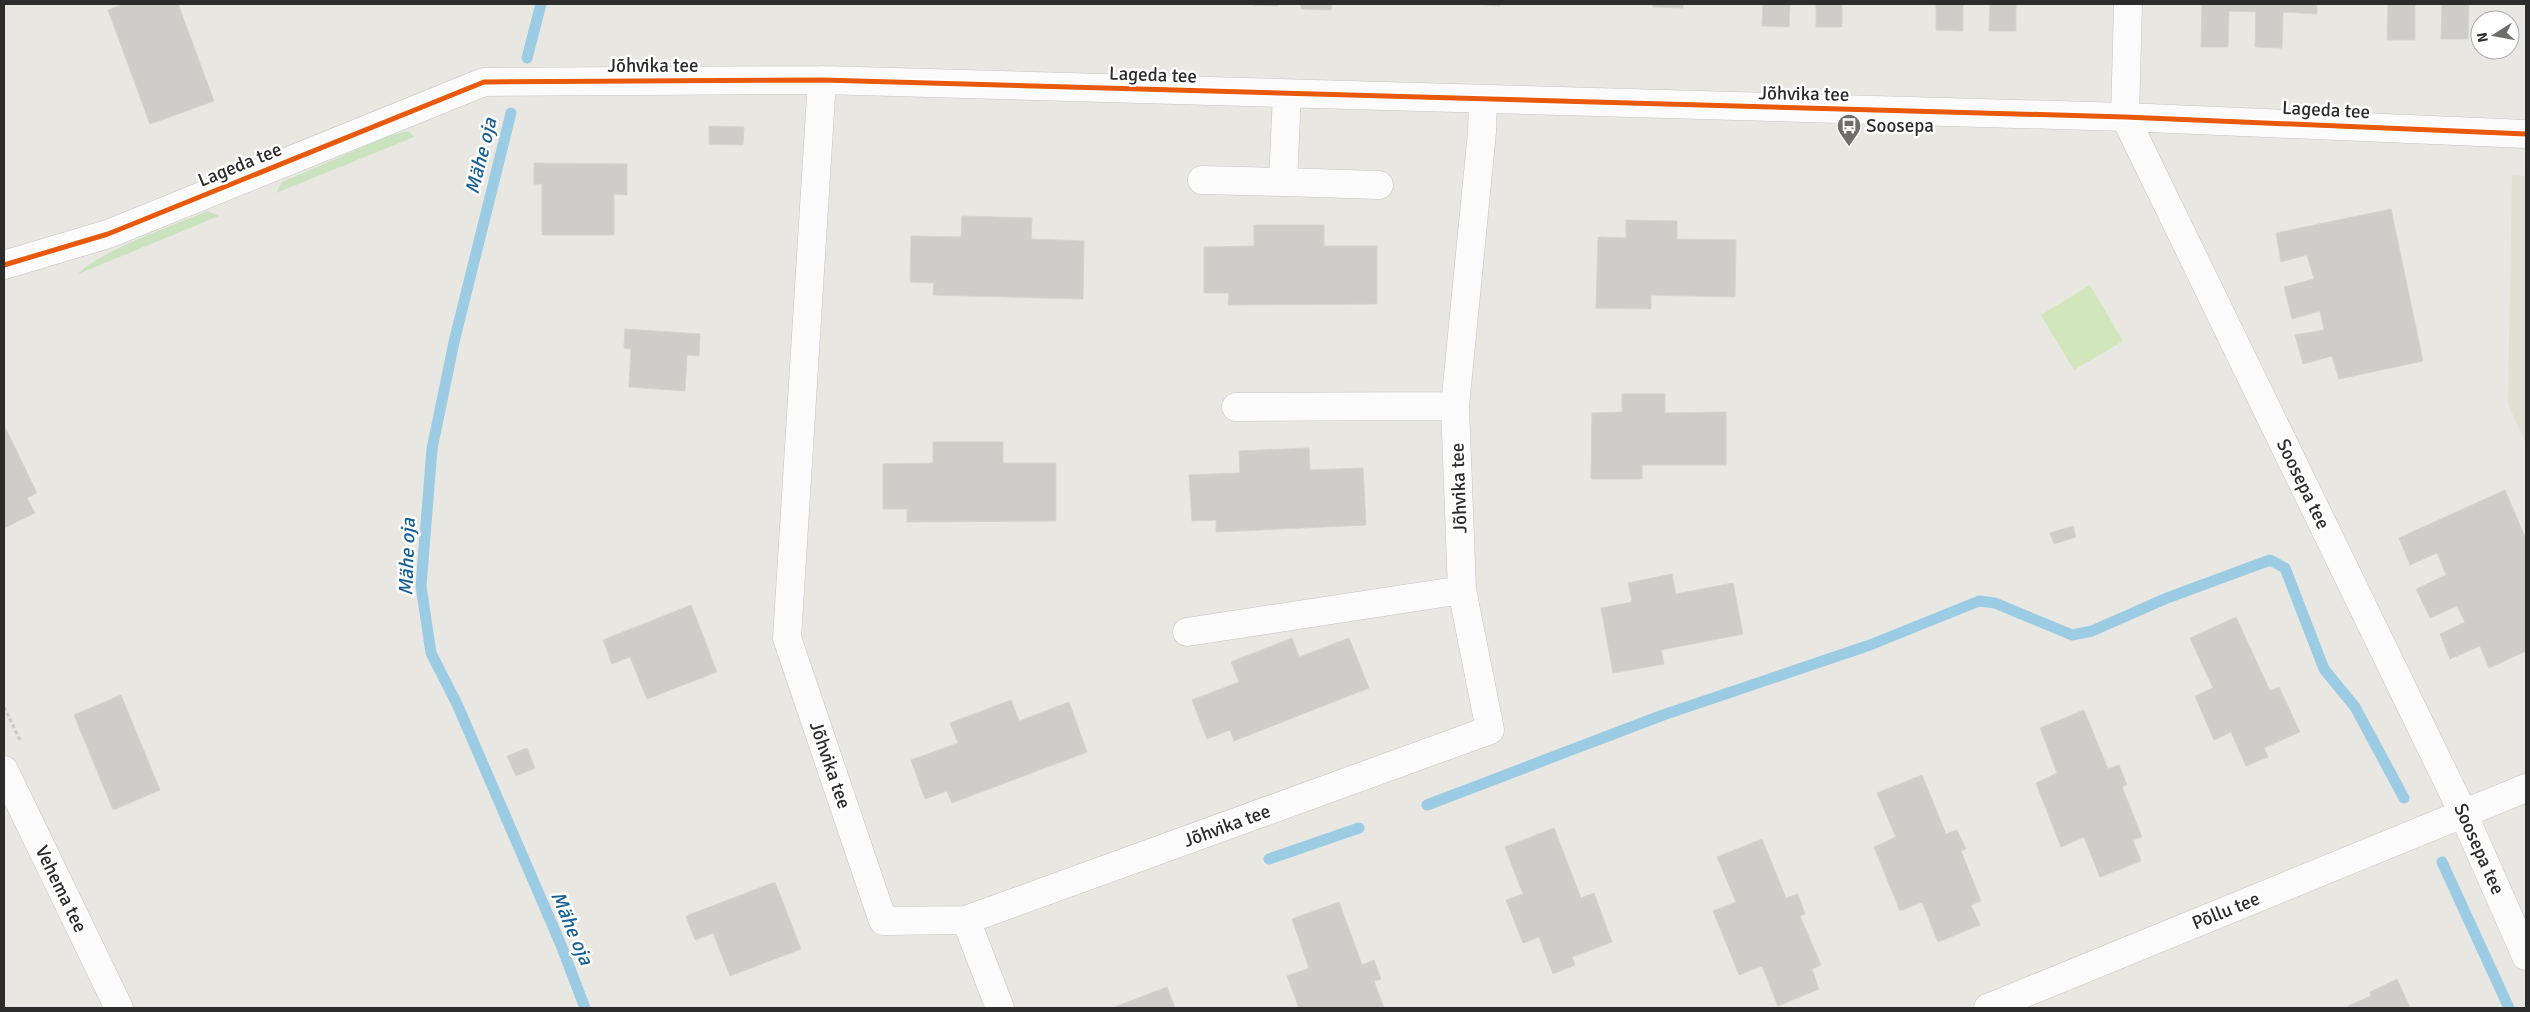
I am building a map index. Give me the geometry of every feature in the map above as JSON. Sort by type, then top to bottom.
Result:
[{"type":"street","name":"Soosepa tee","points":[[2128,4],[2125,117],[2463,813],[2526,956]]},
{"type":"street","name":"Jõhvika tee","points":[[484,82],[822,80],[788,638],[883,921],[966,920],[1490,730],[1462,590],[1456,406],[1481,142],[1483,100],[2125,117]]},
{"type":"street","name":"Lageda tee","points":[[822,80],[1483,100]]},
{"type":"street","name":"Lageda tee","points":[[4,265],[108,234],[484,82]]},
{"type":"street","points":[[1283,182],[1287,94]]},
{"type":"street","name":"Lageda tee","points":[[2125,117],[2526,134]]},
{"type":"street","points":[[1202,180],[1379,185]]},
{"type":"street","points":[[1236,407],[1456,406]]},
{"type":"street","points":[[1186,632],[1462,590]]},
{"type":"street","name":"Vehema tee","points":[[4,770],[119,1008]]},
{"type":"street","name":"Põllu tee","points":[[1988,1008],[2526,788]]},
{"type":"street","points":[[966,920],[1000,1008]]},
{"type":"shaded area","points":[[2512,175],[2526,176],[2526,444],[2508,404]]},
{"type":"green space","points":[[409,131],[414,137],[276,193],[282,182],[391,135]]},
{"type":"green space","points":[[207,211],[219,216],[78,274],[103,256]]},
{"type":"green space","points":[[2090,285],[2123,341],[2074,370],[2041,315]]},
{"type":"building","points":[[124,4],[178,4],[214,101],[150,124],[108,10]]},
{"type":"building","points":[[1278,4],[1278,6],[1253,5]]},
{"type":"building","points":[[1301,4],[1332,4],[1331,10],[1301,9]]},
{"type":"building","points":[[1475,4],[1500,4],[1500,6]]},
{"type":"building","points":[[1653,4],[1683,4],[1683,8],[1653,7]]},
{"type":"building","points":[[1763,4],[1790,4],[1789,27],[1762,26]]},
{"type":"building","points":[[1816,4],[1842,4],[1842,27],[1816,27]]},
{"type":"building","points":[[1936,4],[1963,4],[1963,31],[1936,30]]},
{"type":"building","points":[[1990,4],[2016,4],[2016,31],[1989,31]]},
{"type":"building","points":[[2202,4],[2317,4],[2317,14],[2283,12],[2282,48],[2255,47],[2256,12],[2229,11],[2228,47],[2201,47]]},
{"type":"building","points":[[2388,4],[2415,4],[2415,40],[2387,40]]},
{"type":"building","points":[[2442,4],[2469,4],[2468,39],[2441,39]]},
{"type":"building","points":[[709,126],[744,127],[743,145],[709,144]]},
{"type":"building","points":[[534,163],[627,164],[627,195],[614,194],[614,235],[542,235],[542,184],[534,184]]},
{"type":"building","points":[[2391,209],[2423,361],[2339,379],[2332,356],[2303,364],[2295,335],[2324,330],[2320,311],[2292,319],[2284,287],[2314,279],[2307,255],[2281,262],[2276,233]]},
{"type":"building","points":[[962,216],[1032,218],[1031,239],[1084,241],[1083,299],[933,295],[934,283],[910,282],[911,236],[961,237]]},
{"type":"building","points":[[1626,220],[1677,221],[1677,239],[1736,240],[1735,297],[1651,295],[1651,309],[1596,308],[1598,237],[1626,238]]},
{"type":"building","points":[[1254,225],[1324,225],[1324,246],[1377,246],[1377,304],[1228,305],[1229,293],[1204,293],[1204,247],[1254,246]]},
{"type":"building","points":[[625,329],[700,334],[699,356],[687,355],[685,391],[629,387],[631,349],[624,348]]},
{"type":"building","points":[[1622,394],[1665,394],[1665,413],[1726,412],[1726,465],[1642,465],[1642,479],[1591,479],[1592,413],[1622,412]]},
{"type":"building","points":[[4,425],[37,493],[27,498],[35,513],[4,528]]},
{"type":"building","points":[[933,442],[1003,442],[1003,463],[1056,463],[1056,521],[907,522],[907,509],[883,509],[883,464],[933,463]]},
{"type":"building","points":[[1309,448],[1310,470],[1363,468],[1366,525],[1216,532],[1216,520],[1192,521],[1189,475],[1240,473],[1239,451]]},
{"type":"building","points":[[2505,490],[2526,539],[2526,651],[2489,668],[2480,646],[2450,659],[2440,634],[2465,622],[2457,606],[2430,618],[2416,589],[2446,575],[2437,553],[2410,565],[2399,538]]},
{"type":"building","points":[[2073,526],[2076,537],[2054,544],[2050,533]]},
{"type":"building","points":[[1672,574],[1676,594],[1733,583],[1743,634],[1661,650],[1664,664],[1613,673],[1601,608],[1632,602],[1628,583]]},
{"type":"building","points":[[691,605],[717,672],[647,699],[630,657],[612,664],[603,640]]},
{"type":"building","points":[[2236,617],[2270,691],[2279,687],[2300,732],[2264,748],[2268,757],[2246,766],[2231,732],[2214,740],[2195,696],[2213,688],[2190,638]]},
{"type":"building","points":[[1292,638],[1299,657],[1349,638],[1369,688],[1234,741],[1230,730],[1207,739],[1192,700],[1239,682],[1231,662]]},
{"type":"building","points":[[121,695],[160,790],[113,810],[74,715]]},
{"type":"building","points":[[1011,700],[1019,721],[1069,702],[1087,752],[952,803],[947,791],[925,799],[911,760],[958,743],[950,723]]},
{"type":"building","points":[[2084,710],[2108,769],[2119,765],[2127,785],[2122,787],[2142,837],[2133,840],[2141,861],[2100,877],[2084,837],[2061,847],[2036,783],[2057,773],[2040,728]]},
{"type":"building","points":[[527,748],[535,768],[516,776],[507,756]]},
{"type":"building","points":[[1922,775],[1946,834],[1957,830],[1966,849],[1961,851],[1981,901],[1971,905],[1980,925],[1938,942],[1922,902],[1900,911],[1874,847],[1896,837],[1877,793]]},
{"type":"building","points":[[1554,828],[1581,898],[1594,893],[1612,942],[1572,957],[1575,965],[1553,974],[1539,937],[1523,943],[1506,900],[1523,894],[1505,847]]},
{"type":"building","points":[[1762,839],[1786,898],[1798,894],[1805,914],[1800,916],[1821,965],[1812,969],[1819,989],[1778,1006],[1762,966],[1739,975],[1713,911],[1736,902],[1717,857]]},
{"type":"building","points":[[775,882],[801,949],[730,976],[713,933],[695,940],[686,916]]},
{"type":"building","points":[[1339,902],[1362,965],[1374,960],[1381,979],[1374,981],[1384,1008],[1299,1008],[1287,976],[1309,968],[1292,919]]},
{"type":"building","points":[[2397,979],[2410,1008],[2349,1008],[2348,1006],[2371,996],[2370,992]]},
{"type":"building","points":[[1167,987],[1175,1008],[1112,1008]]},
{"type":"waterway","name":"Mähe oja","points":[[527,58],[541,4]]},
{"type":"waterway","name":"Mähe oja","points":[[511,113],[454,342],[432,449],[421,586],[431,653],[457,704],[561,945],[585,1008]]},
{"type":"waterway","points":[[1427,805],[1663,715],[1870,645],[1979,601],[1995,603],[2072,635],[2092,631],[2167,598],[2270,560],[2285,568],[2324,669],[2355,707],[2404,798]]},
{"type":"waterway","points":[[1269,859],[1359,828]]},
{"type":"waterway","points":[[2442,862],[2509,1008]]},
{"type":"cycle path","points":[[4,265],[108,234],[484,82],[822,80],[2125,117],[2526,134]]},
{"type":"place","name":"Soosepa","points":[[1849,147]]}]
